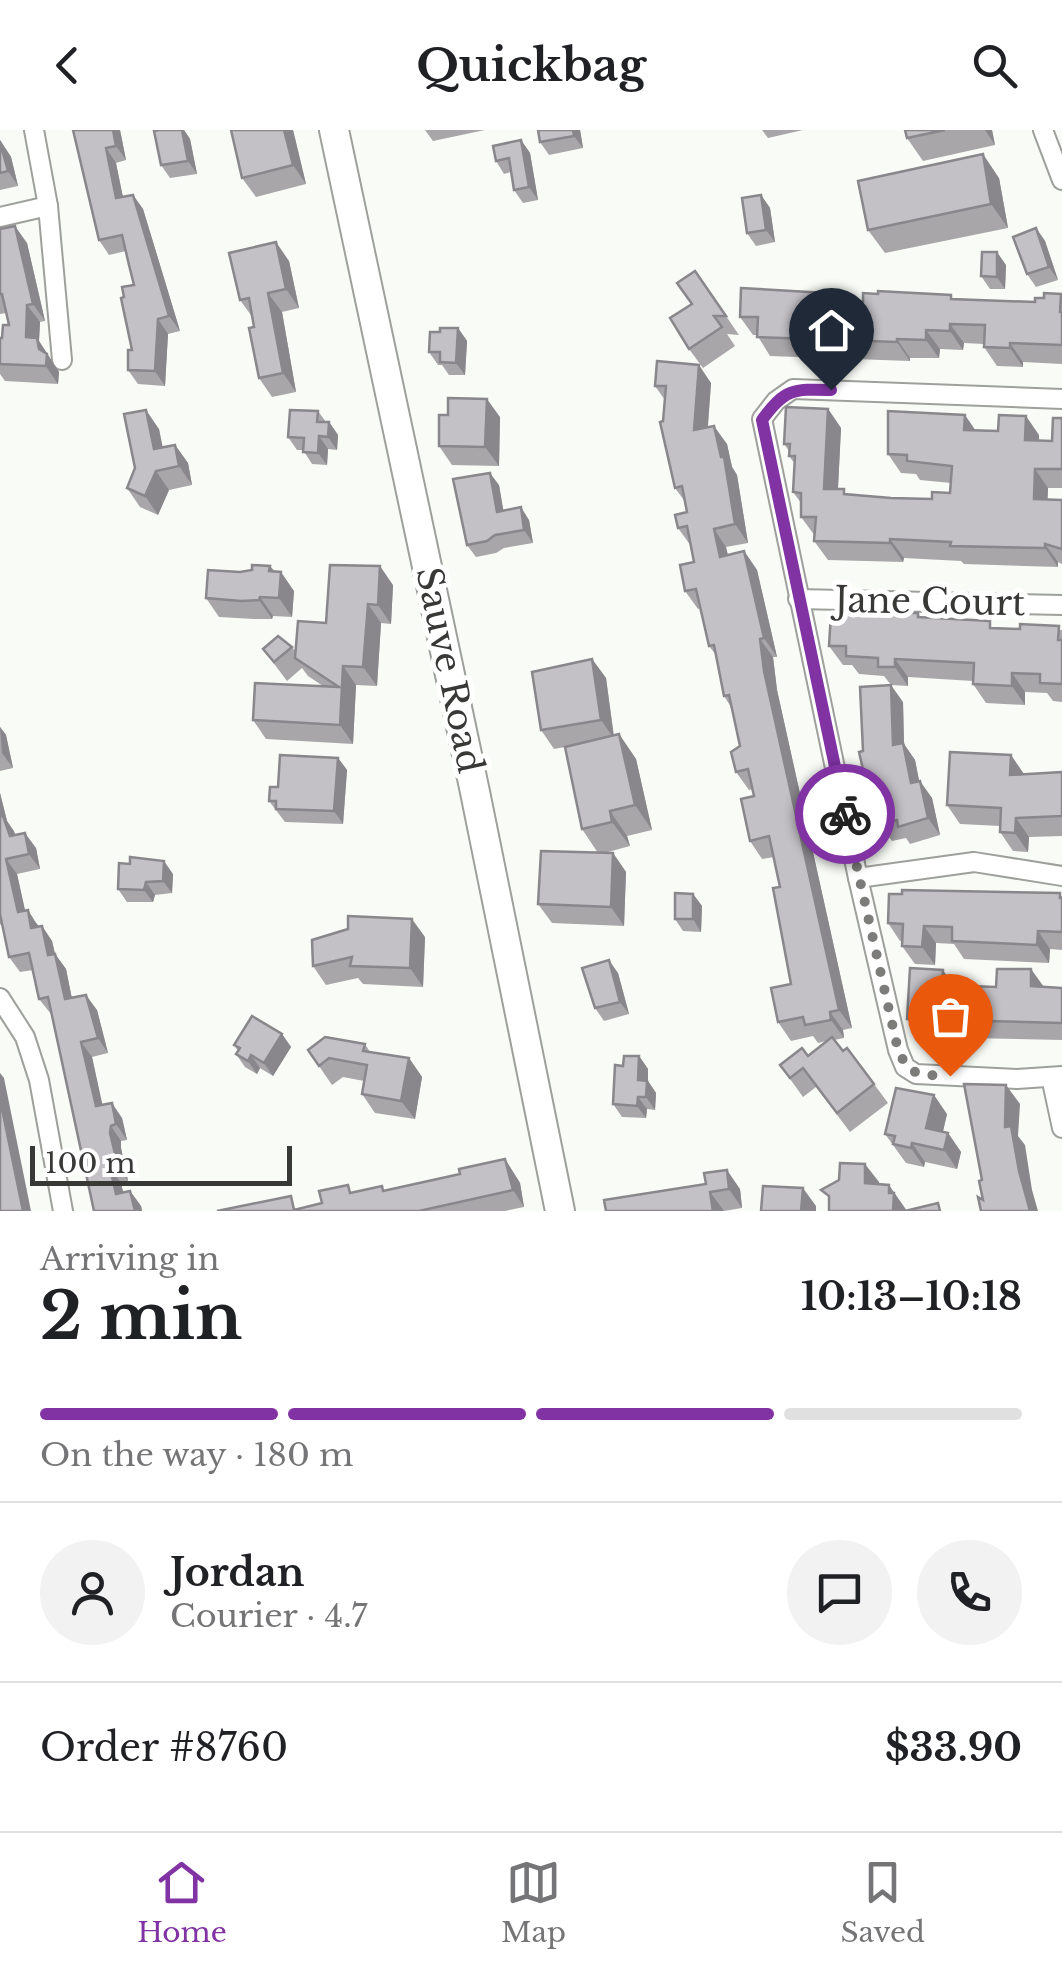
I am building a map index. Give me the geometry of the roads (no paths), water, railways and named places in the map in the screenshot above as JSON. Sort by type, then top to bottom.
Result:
[{"type":"street","points":[[34,130],[48,206],[62,360]]},
{"type":"street","name":"Sauve Road","points":[[334,130],[476,792],[560,1211]]},
{"type":"street","points":[[1044,130],[1062,180]]},
{"type":"street","points":[[0,217],[48,206]]},
{"type":"street","points":[[1062,400],[793,389],[776,401],[762,420],[898,1050],[916,1074],[1056,1077],[1062,1128]]},
{"type":"street","name":"Jane Court","points":[[798,599],[1062,605]]},
{"type":"street","points":[[858,878],[974,862],[1062,876]]},
{"type":"street","points":[[0,998],[25,1038],[39,1080],[64,1211]]}]
